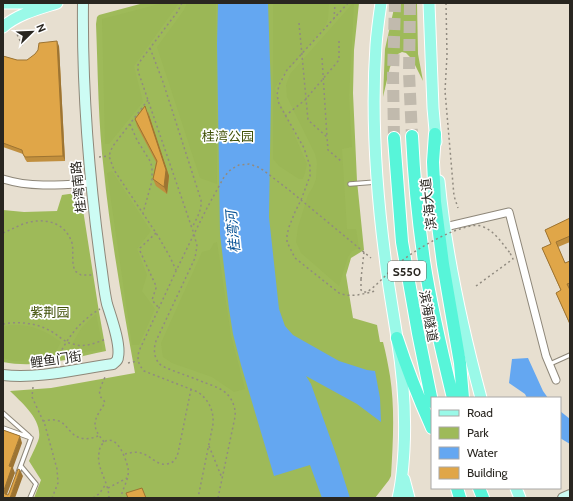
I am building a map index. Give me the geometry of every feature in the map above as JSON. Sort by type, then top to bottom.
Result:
[{"type":"highway","points":[[435,134],[433,170],[437,215],[443,264],[460,363],[463,397]]},
{"type":"highway","name":"滨海隧道","points":[[412,136],[414,174],[424,261],[436,328],[453,397]]},
{"type":"highway","name":"滨海隧道","points":[[394,138],[402,242],[431,397]]},
{"type":"highway","points":[[397,338],[406,366],[431,426]]},
{"type":"main road","points":[[3,3],[31,3]]},
{"type":"main road","points":[[3,27],[27,12],[57,3]]},
{"type":"main road","points":[[381,3],[376,46],[374,99],[380,222],[397,338],[404,404],[403,464],[398,498]]},
{"type":"main road","name":"滨海大道","points":[[429,3],[433,108],[441,203],[460,317],[481,397]]},
{"type":"main road","points":[[403,464],[405,485],[409,498]]},
{"type":"street","name":"桂湾南路","points":[[83,3],[84,96],[90,183],[104,286],[118,350],[117,361],[113,364]]},
{"type":"street","points":[[3,179],[39,185],[90,183]]},
{"type":"street","points":[[445,226],[509,212],[544,348],[556,380]]},
{"type":"street","name":"鲤鱼门街","points":[[3,375],[36,376],[113,364]]},
{"type":"street","points":[[563,498],[570,495]]},
{"type":"lane","points":[[350,184],[377,182]]},
{"type":"lane","points":[[550,364],[570,355]]},
{"type":"lane","points":[[3,413],[31,438]]},
{"type":"lane","points":[[3,428],[31,438]]},
{"type":"lane","points":[[16,479],[31,438]]},
{"type":"lane","points":[[21,466],[36,484],[30,498]]},
{"type":"path","points":[[182,3],[178,11],[138,65],[138,71],[197,246],[195,258],[156,342],[154,351],[157,360],[162,366],[218,388],[226,393],[231,399],[235,408],[235,417],[218,498]]},
{"type":"path","points":[[334,18],[335,3]]},
{"type":"path","points":[[348,3],[287,70],[279,85],[279,104],[304,148],[310,166],[310,176],[295,212],[287,235],[287,242],[295,258],[339,293],[344,295],[359,295],[371,291],[392,269],[413,253],[437,238],[473,225],[483,227],[492,232],[510,253],[513,259],[476,286]]},
{"type":"path","points":[[446,3],[447,55],[445,91],[454,196],[458,208]]},
{"type":"path","points":[[300,23],[305,100],[308,120],[327,137]]},
{"type":"path","points":[[15,30],[23,47]]},
{"type":"path","points":[[285,116],[305,100],[339,60],[339,39]]},
{"type":"path","points":[[150,48],[201,200],[200,211],[192,229]]},
{"type":"path","points":[[322,58],[328,150],[341,161]]},
{"type":"path","points":[[148,100],[112,146],[109,156],[114,170],[168,252],[176,271]]},
{"type":"path","points":[[130,124],[152,167],[152,181],[143,213]]},
{"type":"path","points":[[99,157],[109,156]]},
{"type":"path","points":[[198,498],[214,418],[209,403],[204,396],[198,392],[144,371],[140,367],[138,361],[139,350],[194,234],[224,177],[229,171],[240,165],[249,164],[258,167],[289,190],[371,258]]},
{"type":"path","points":[[3,233],[31,222],[46,221],[55,223],[60,226],[69,236],[72,244],[73,264],[75,271],[81,275],[95,275]]},
{"type":"path","points":[[156,233],[140,248],[140,251],[156,286],[152,300],[159,308]]},
{"type":"path","points":[[364,252],[360,279],[361,290],[365,292],[375,291]]},
{"type":"path","points":[[56,363],[66,342],[76,328],[90,314],[100,309]]},
{"type":"path","points":[[3,324],[21,322],[35,324],[47,329],[73,345],[94,344],[106,339]]},
{"type":"path","points":[[128,363],[138,361]]},
{"type":"path","points":[[104,442],[96,432],[95,419],[105,403],[104,399],[100,397],[99,394],[106,375]]},
{"type":"path","points":[[33,387],[32,397],[43,421],[51,445],[58,475],[58,483],[52,498]]},
{"type":"path","points":[[124,454],[133,452],[142,453],[161,464],[166,465],[174,462],[178,453],[191,389]]},
{"type":"path","points":[[43,421],[60,421],[79,438],[93,438],[99,436]]},
{"type":"path","points":[[108,498],[108,488],[98,458],[99,451],[104,442],[114,441],[118,444],[124,454],[128,469],[121,498]]},
{"type":"path","points":[[209,446],[222,478]]},
{"type":"path","points":[[108,488],[127,478]]},
{"type":"path","points":[[93,498],[99,494],[106,484]]},
{"type":"green space","points":[[163,3],[179,3],[134,66],[143,102],[109,144],[105,144],[102,19]]},
{"type":"green space","points":[[187,3],[216,3],[217,184],[200,178],[157,47],[184,10]]},
{"type":"green space","points":[[273,3],[329,3],[326,25],[282,76],[275,88],[277,97],[307,164],[303,179],[299,179],[279,166],[273,159]]},
{"type":"green space","points":[[353,3],[349,97],[352,147],[342,149],[347,229],[356,229],[359,248],[352,251],[348,257],[339,286],[301,253],[296,242],[298,227],[308,195],[316,179],[317,162],[315,154],[287,97],[286,85],[290,74]]},
{"type":"green space","name":"桂湾公园","points":[[359,3],[354,50],[353,93],[357,181],[364,250],[351,258],[346,275],[353,318],[377,325],[380,342],[383,342],[384,346],[392,388],[393,438],[391,476],[375,498],[34,498],[41,480],[29,461],[39,438],[39,431],[30,412],[10,391],[51,388],[135,373],[114,248],[104,172],[99,117],[96,24],[97,17],[99,15],[140,4]]},
{"type":"green space","points":[[395,3],[417,3],[418,54],[423,81],[412,59],[406,53],[402,52],[398,54],[390,67],[383,97],[385,49]]},
{"type":"green space","points":[[112,171],[151,231],[137,249],[147,275],[142,291],[155,309],[139,345],[132,345],[107,173]]},
{"type":"green space","name":"紫荆园","points":[[76,193],[81,197],[106,351],[55,362],[16,364],[3,362],[3,210],[24,212],[57,211],[62,195]]},
{"type":"green space","points":[[217,242],[231,335],[245,389],[234,392],[212,377],[172,363],[163,357],[161,343],[202,252],[210,250],[214,243]]},
{"type":"green space","points":[[96,314],[102,350],[66,354],[82,327]]},
{"type":"green space","points":[[10,325],[25,326],[37,329],[49,334],[61,342],[52,359],[13,361],[3,358],[3,327]]},
{"type":"water","name":"桂湾河","points":[[218,3],[268,3],[271,91],[269,217],[279,309],[285,326],[293,335],[339,361],[375,371],[380,398],[381,422],[357,404],[306,376],[311,384],[350,498],[322,498],[310,465],[274,476],[241,365],[233,334],[220,234],[217,44]]},
{"type":"water","points":[[528,358],[547,397],[526,397],[525,394],[509,383],[512,359]]},
{"type":"water","points":[[561,412],[570,419],[570,444],[561,439]]},
{"type":"building","points":[[57,41],[63,156],[25,157],[22,150],[3,143],[3,56],[17,60],[27,60],[38,50],[39,43]]},
{"type":"building","points":[[145,106],[166,170],[164,187],[153,179],[157,161],[135,119]]},
{"type":"building","points":[[570,218],[570,236],[556,242],[565,263],[570,261],[570,283],[567,284],[570,290],[570,324],[556,293],[561,290],[542,248],[551,244],[545,230]]},
{"type":"building","points":[[3,430],[20,436],[9,466],[12,467],[4,490],[5,494],[8,495],[18,469],[20,470],[10,498],[3,498]]},
{"type":"building","points":[[142,488],[146,498],[128,498],[126,493]]},
{"type":"tunnel","points":[[394,138],[393,76],[395,3]]},
{"type":"tunnel","points":[[410,3],[409,73],[412,136]]}]
